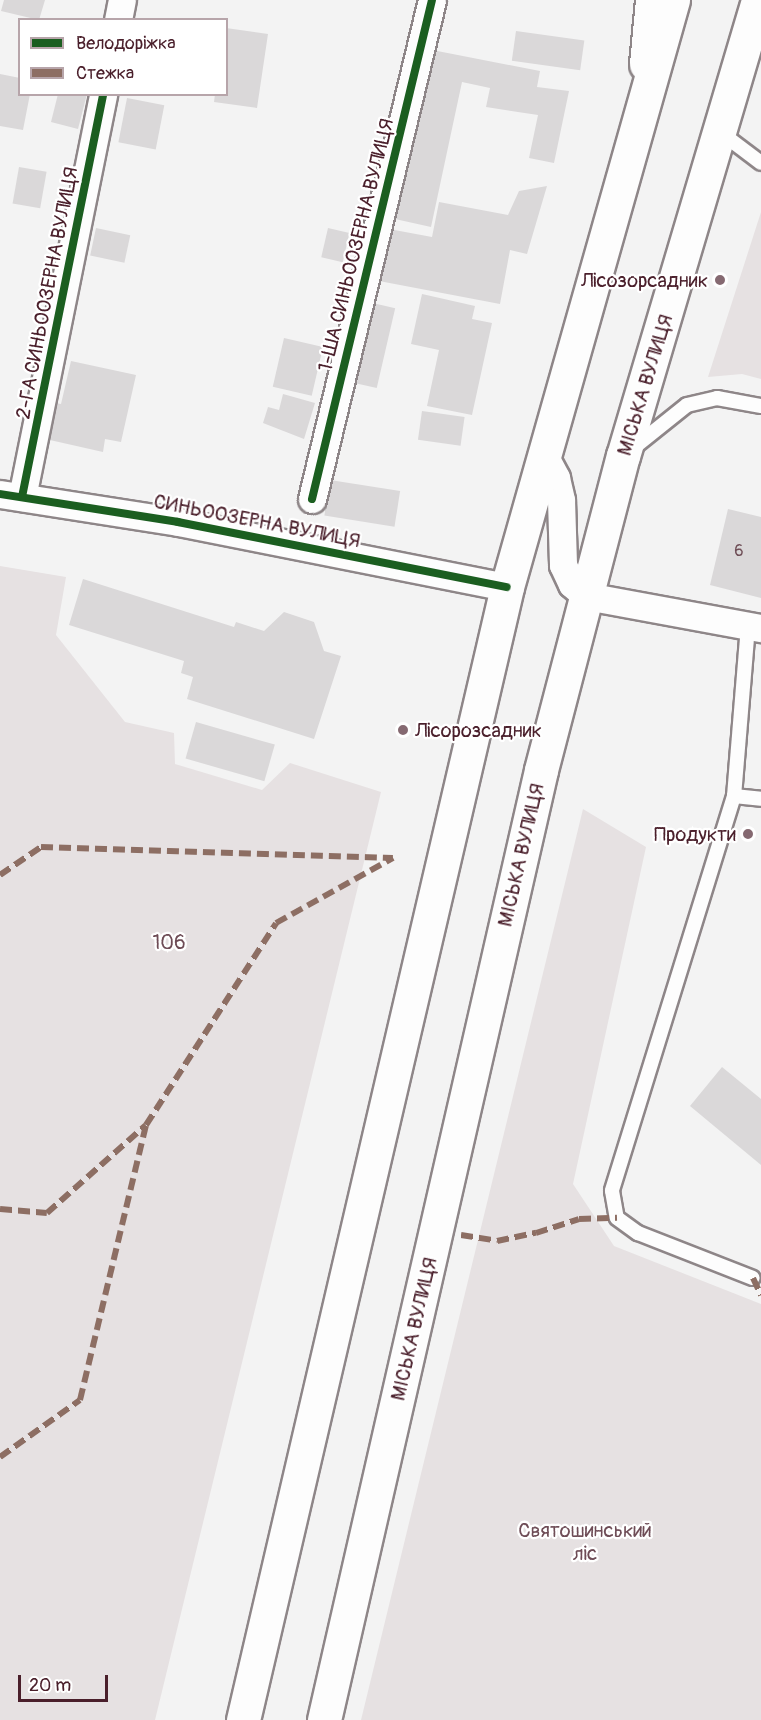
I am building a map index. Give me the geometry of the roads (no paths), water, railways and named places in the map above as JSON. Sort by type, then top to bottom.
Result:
[{"type":"main road","points":[[641,113],[652,0]]},
{"type":"main road","points":[[243,1720],[507,587],[673,0]]},
{"type":"main road","name":"МІСЬКА ВУЛИЦЯ","points":[[324,1720],[538,781],[623,456],[758,0]]},
{"type":"street","points":[[118,18],[122,0]]},
{"type":"street","name":"1-ША СИНЬООЗЕРНА ВУЛИЦЯ","points":[[312,499],[432,0]]},
{"type":"street","name":"2-ГА СИНЬООЗЕРНА ВУЛИЦЯ","points":[[11,496],[103,96]]},
{"type":"street","points":[[544,455],[556,478],[561,500],[563,565],[572,584],[586,596],[754,627]]},
{"type":"street","name":"СИНЬООЗЕРНА ВУЛИЦЯ","points":[[11,496],[190,524],[507,587]]},
{"type":"lane","points":[[720,132],[761,163]]},
{"type":"lane","points":[[623,456],[687,405],[717,398],[761,406]]},
{"type":"lane","points":[[753,1278],[638,1233],[617,1218],[612,1191],[734,796],[754,627]]},
{"type":"lane","points":[[734,796],[761,799]]},
{"type":"place","name":"Лісозорсадник","points":[[720,280]]},
{"type":"place","name":"Лісорозсадник","points":[[403,730]]},
{"type":"place","name":"Продукти","points":[[748,834]]},
{"type":"park label","name":"106","points":[[169,942]]},
{"type":"park label","name":"Святошинський ліс","points":[[585,1542]]}]
